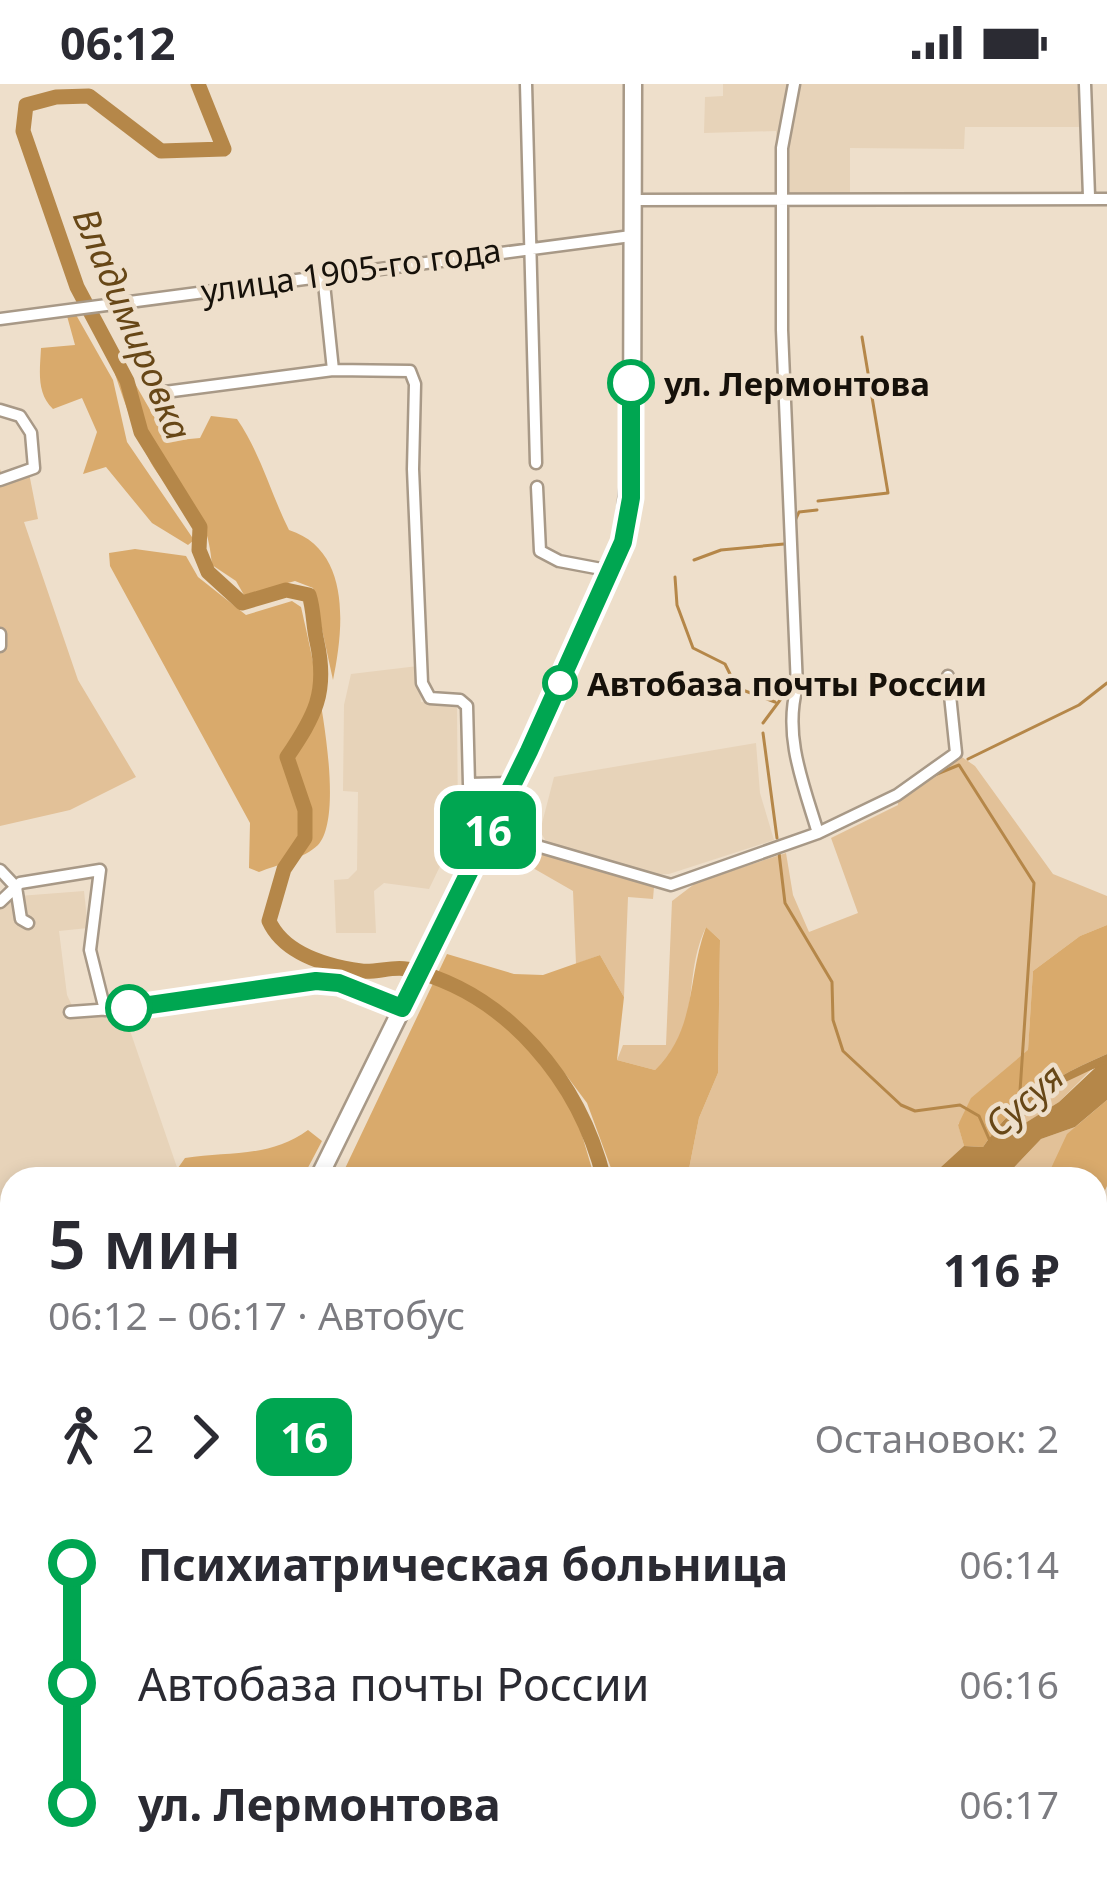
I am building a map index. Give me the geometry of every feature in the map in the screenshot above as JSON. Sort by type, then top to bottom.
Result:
[{"type":"highway","points":[[324,1167],[612,571],[631,498],[632,87]]},
{"type":"street","points":[[526,84],[536,463]]},
{"type":"street","points":[[794,84],[782,148],[784,451],[796,687],[790,710],[795,754],[818,833]]},
{"type":"street","points":[[1085,84],[1089,196]]},
{"type":"street","points":[[630,200],[1107,199]]},
{"type":"street","name":"улица 1905-го года","points":[[0,320],[533,245],[631,236]]},
{"type":"street","points":[[323,274],[333,370]]},
{"type":"street","points":[[165,392],[333,370],[410,371],[415,384],[416,600],[422,683],[430,698],[460,700],[467,706],[469,784],[513,783]]},
{"type":"street","points":[[0,426],[1,411],[20,416],[35,449],[34,469],[0,480]]},
{"type":"street","points":[[537,487],[540,550],[559,561],[612,571]]},
{"type":"street","points":[[481,845],[502,851],[527,843],[671,885],[818,833],[897,795],[956,753],[948,676]]},
{"type":"street","points":[[0,902],[16,887],[100,870],[90,950],[104,1010]]},
{"type":"street","points":[[0,871],[16,887],[21,919],[28,923]]},
{"type":"street","points":[[70,1012],[316,981],[339,983],[402,1008]]},
{"type":"shaded area","points":[[723,84],[1088,84],[1089,127],[965,127],[964,149],[850,148],[850,202],[778,202],[776,131],[704,133],[705,97],[723,96]]},
{"type":"shaded area","points":[[75,313],[113,380],[127,442],[194,540],[188,545],[152,523],[106,467],[83,474],[97,432],[82,398],[53,409],[44,396],[41,348],[75,345],[67,316]]},
{"type":"shaded area","points":[[126,368],[168,441],[200,438],[211,416],[237,419],[289,530],[324,554],[333,572],[340,615],[333,680],[313,588],[295,581],[244,595],[236,581],[212,565],[209,542],[197,514],[161,478],[140,442],[115,374]]},
{"type":"shaded area","points":[[0,469],[2,475],[29,473],[38,519],[24,522],[78,680],[136,777],[70,810],[0,826]]},
{"type":"shaded area","points":[[135,549],[186,556],[198,577],[246,615],[292,601],[301,607],[325,730],[330,800],[327,827],[318,845],[306,854],[259,872],[249,868],[250,823],[110,566],[109,553]]},
{"type":"shaded area","points":[[418,666],[421,702],[457,704],[458,829],[429,889],[384,883],[374,891],[376,933],[336,933],[334,880],[348,879],[357,870],[358,792],[343,791],[344,705],[351,674]]},
{"type":"shaded area","points":[[756,743],[760,793],[774,840],[669,874],[646,875],[548,845],[540,831],[554,777]]},
{"type":"shaded area","points":[[956,753],[975,766],[1053,874],[1107,896],[1107,925],[1080,936],[1033,971],[1028,1051],[958,1124],[964,1146],[945,1167],[689,1167],[699,1118],[718,1073],[720,940],[706,927],[687,1017],[671,1052],[655,1070],[617,1060],[623,1045],[666,1045],[672,901],[697,882],[786,853],[793,895],[809,932],[858,913],[831,838],[898,805],[897,795]]},
{"type":"shaded area","points":[[548,845],[655,875],[653,899],[628,897],[624,997],[600,955],[576,964],[573,891],[526,864]]},
{"type":"shaded area","points":[[84,891],[88,928],[59,931],[67,995],[78,1018],[125,1016],[177,1167],[0,1167],[0,904],[19,902],[19,896]]},
{"type":"shaded area","points":[[1107,925],[1107,1054],[1038,1091],[1009,1115],[983,1147],[964,1146],[958,1125],[971,1098],[1028,1050],[1033,971],[1080,936]]},
{"type":"shaded area","points":[[706,927],[720,940],[718,1073],[699,1118],[689,1167],[611,1167],[587,1103],[563,1071],[591,1167],[346,1167],[447,954],[514,974],[543,975],[600,955],[624,997],[617,1060],[655,1070],[685,1020]]},
{"type":"shaded area","points":[[1107,1054],[1107,1100],[1075,1127],[1041,1139],[1014,1167],[941,1167],[964,1146],[983,1147],[1009,1115],[1054,1080]],"holes":[[[1095,1068],[1059,1102],[1006,1135],[1053,1088]]]},
{"type":"shaded area","points":[[1094,1067],[1059,1102],[1005,1136],[1053,1088]]},
{"type":"shaded area","points":[[1107,1100],[1107,1167],[1052,1167],[1067,1134]]},
{"type":"shaded area","points":[[1075,1127],[1053,1167],[1014,1167],[1041,1139]]},
{"type":"shaded area","points":[[308,1130],[322,1141],[308,1167],[179,1167],[185,1158],[264,1149]]},
{"type":"waterway","name":"Владимировка","points":[[198,84],[224,149],[161,151],[89,96],[56,97],[26,105],[23,131],[77,287],[127,381],[141,432],[200,527],[199,550],[208,572],[242,603],[286,590],[309,595],[320,690],[312,716],[287,757],[305,810],[305,838],[284,869],[269,921],[285,942],[308,956],[361,971],[407,969],[477,998],[507,1020],[558,1076],[600,1167]]},
{"type":"waterway","points":[[818,501],[888,493],[862,337]]},
{"type":"waterway","points":[[795,521],[799,512],[817,510]]},
{"type":"waterway","points":[[694,560],[721,550],[784,544]]},
{"type":"waterway","points":[[675,577],[677,605],[693,648],[725,664],[737,688],[775,702]]},
{"type":"waterway","points":[[968,759],[1079,705],[1107,683]]},
{"type":"waterway","points":[[763,723],[792,684]]},
{"type":"waterway","points":[[763,733],[777,838]]},
{"type":"waterway","name":"Сусуя","points":[[932,776],[959,765],[1034,883],[1019,1106]]},
{"type":"waterway","name":"Сусуя","points":[[779,853],[785,903],[832,982],[833,1020],[843,1051],[901,1105],[915,1111],[960,1105],[979,1116],[990,1141]]},
{"type":"waterway","points":[[1088,1069],[1107,1062]]},
{"type":"bus line","name":"16","points":[[129,1008],[316,981],[339,983],[402,1008],[529,751],[623,542],[631,498],[631,383]]},
{"type":"place","name":"ул. Лермонтова","points":[[631,383]]},
{"type":"place","name":"Автобаза почты России","points":[[560,683]]}]
